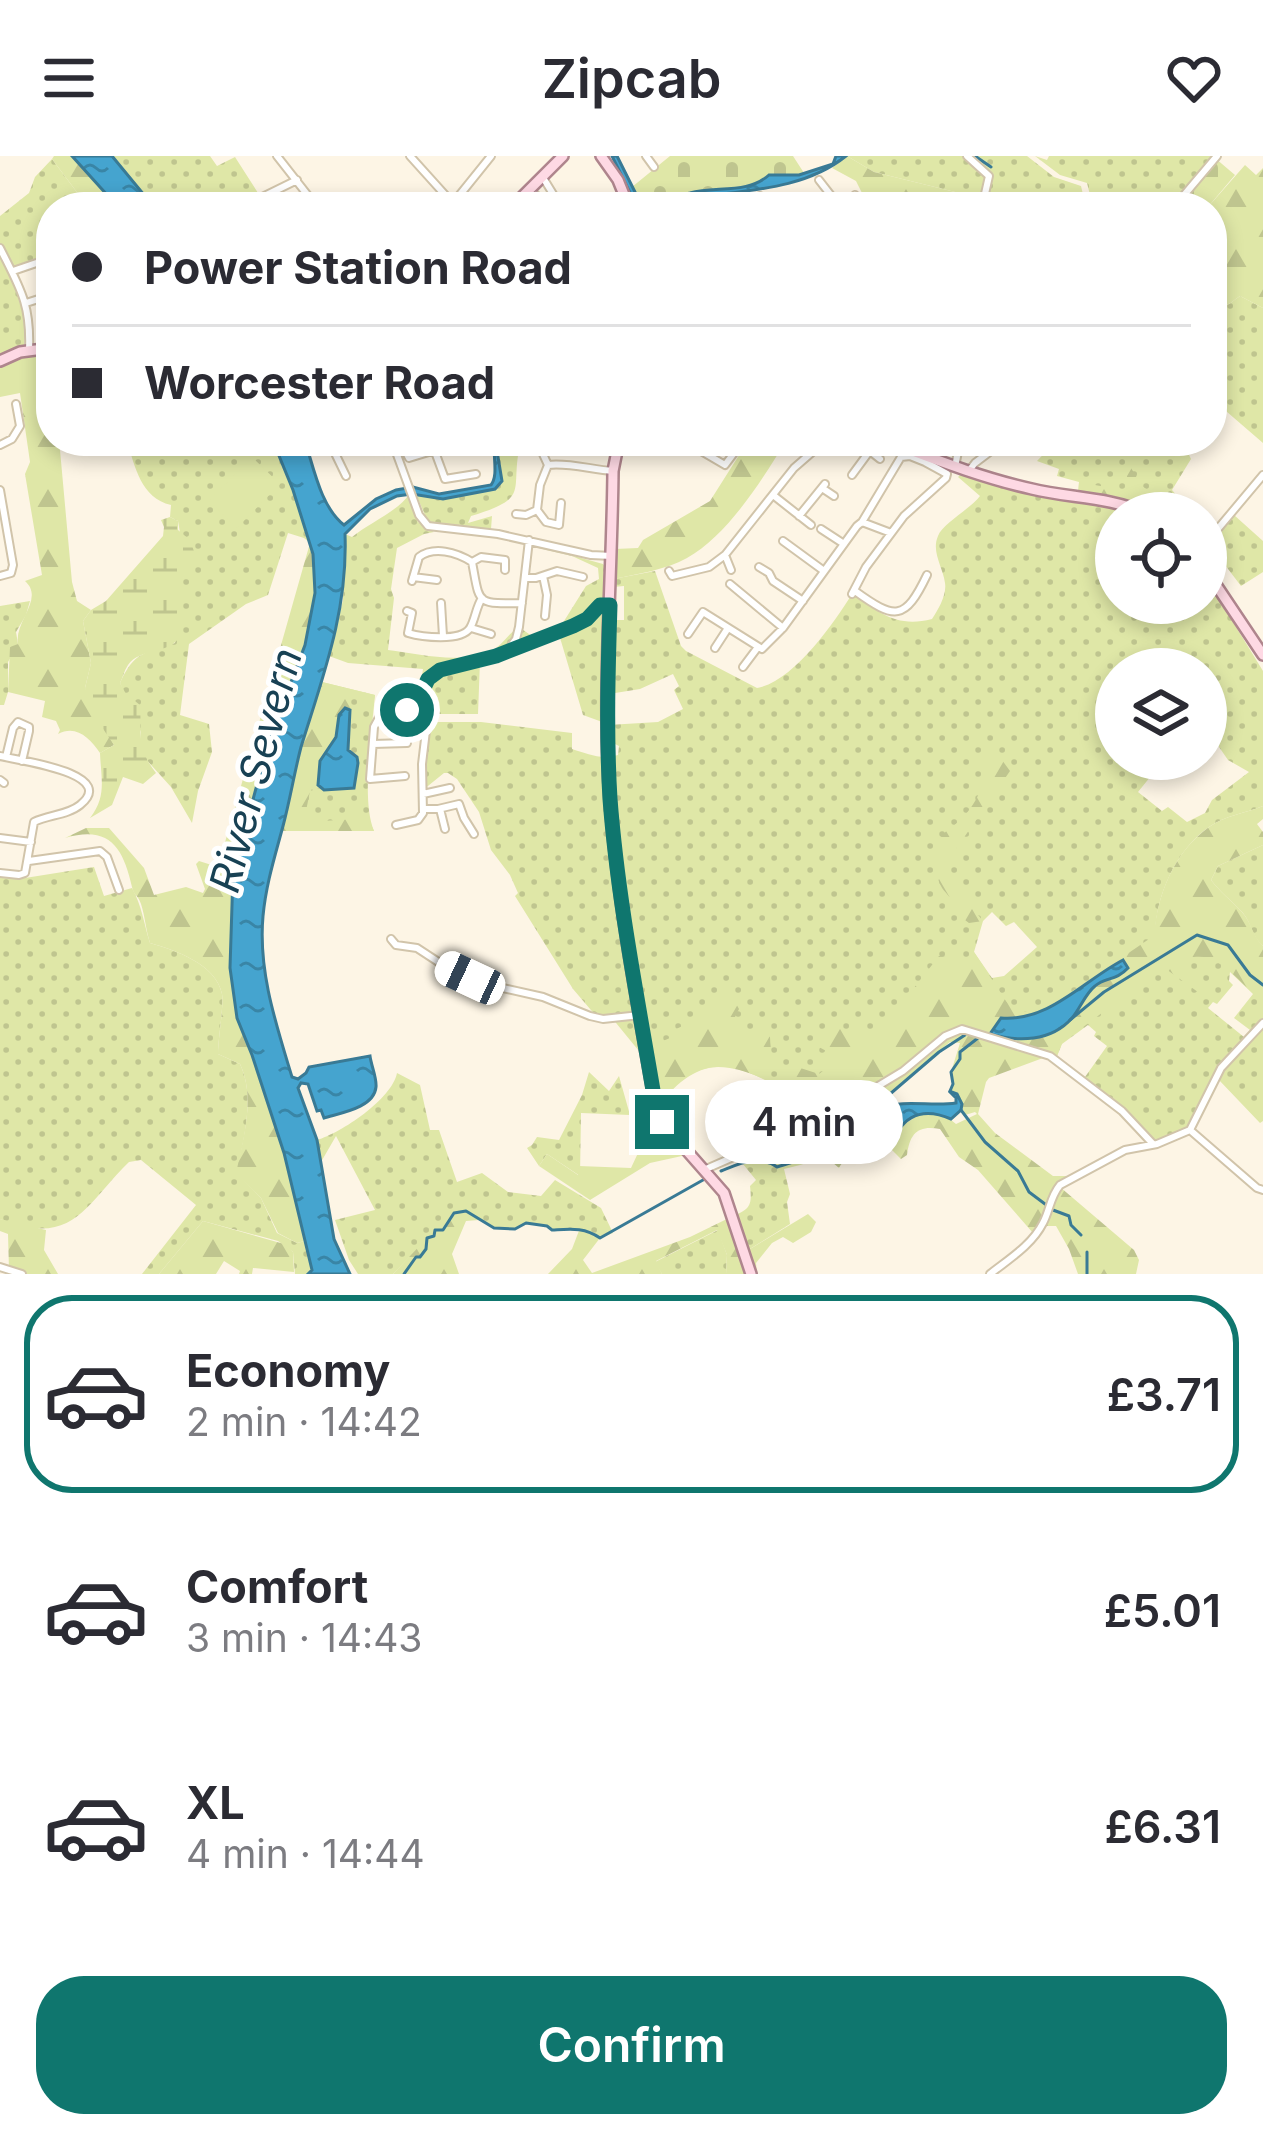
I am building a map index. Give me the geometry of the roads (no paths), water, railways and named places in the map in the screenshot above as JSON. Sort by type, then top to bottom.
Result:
[{"type":"main road","points":[[529,192],[563,156]]},
{"type":"main road","points":[[601,156],[623,192]]},
{"type":"main road","points":[[0,361],[36,349]]},
{"type":"main road","points":[[616,456],[609,561],[608,713],[610,802],[625,930],[660,1117],[727,1199],[752,1274]]},
{"type":"main road","points":[[919,456],[1036,490],[1095,500]]},
{"type":"main road","points":[[1227,601],[1263,655]]},
{"type":"street","points":[[277,156],[305,192]]},
{"type":"street","points":[[410,156],[441,192]]},
{"type":"street","points":[[464,192],[491,156]]},
{"type":"street","points":[[646,156],[654,167]]},
{"type":"street","points":[[967,156],[989,176],[985,192]]},
{"type":"street","points":[[1187,192],[1217,156]]},
{"type":"street","points":[[542,176],[552,192]]},
{"type":"street","points":[[274,192],[296,180]]},
{"type":"street","points":[[819,180],[830,192]]},
{"type":"street","points":[[0,248],[26,303],[29,350]]},
{"type":"street","points":[[13,271],[36,263]]},
{"type":"street","points":[[26,303],[36,300]]},
{"type":"street","points":[[0,445],[11,439],[21,423],[16,404]]},
{"type":"street","points":[[336,456],[346,476]]},
{"type":"street","points":[[400,456],[421,520],[431,527],[488,532],[609,561]]},
{"type":"street","points":[[436,456],[445,479],[473,477]]},
{"type":"street","points":[[544,456],[548,465],[537,510],[546,522],[560,525],[561,503]]},
{"type":"street","points":[[670,574],[709,567],[725,555],[808,456]]},
{"type":"street","points":[[856,474],[867,456]]},
{"type":"street","points":[[876,456],[880,459]]},
{"type":"street","points":[[955,467],[957,456]]},
{"type":"street","points":[[968,472],[984,456]]},
{"type":"street","points":[[688,634],[703,612],[762,649],[862,522],[901,457],[926,459],[944,470],[946,478],[911,508],[853,592],[885,611],[897,611],[909,607],[925,576]]},
{"type":"street","points":[[548,465],[613,470]]},
{"type":"street","points":[[1227,518],[1263,475]]},
{"type":"street","points":[[799,516],[824,486],[834,496]]},
{"type":"street","points":[[0,490],[13,568],[0,577]]},
{"type":"street","points":[[773,495],[811,525]]},
{"type":"street","points":[[516,514],[537,510]]},
{"type":"street","points":[[862,522],[891,533]]},
{"type":"street","points":[[821,529],[844,544]]},
{"type":"street","points":[[507,650],[519,627],[529,540]]},
{"type":"street","points":[[783,541],[824,571]]},
{"type":"street","points":[[437,580],[412,579],[419,557],[429,551],[472,562]]},
{"type":"street","points":[[725,555],[731,570]]},
{"type":"street","points":[[472,562],[482,557],[505,560],[505,570]]},
{"type":"street","points":[[472,562],[474,587],[482,598],[495,604],[522,603]]},
{"type":"street","points":[[759,567],[803,601]]},
{"type":"street","points":[[524,578],[557,571],[583,577]]},
{"type":"street","points":[[543,576],[548,595],[545,616]]},
{"type":"street","points":[[730,584],[783,628]]},
{"type":"street","points":[[407,611],[412,613],[411,635],[462,635],[471,628],[482,598]]},
{"type":"street","points":[[441,603],[443,635]]},
{"type":"street","points":[[400,778],[370,779],[377,718],[411,709],[428,679],[440,670],[480,661],[587,619],[600,605],[610,605]]},
{"type":"street","points":[[519,627],[536,639]]},
{"type":"street","points":[[471,628],[491,634]]},
{"type":"street","points":[[716,648],[728,628]]},
{"type":"street","points":[[743,667],[758,647]]},
{"type":"street","points":[[395,824],[418,820],[423,809],[428,714],[418,700]]},
{"type":"street","points":[[0,769],[18,722],[29,727],[22,761]]},
{"type":"street","points":[[373,744],[407,743]]},
{"type":"street","points":[[0,873],[22,875],[35,820],[77,807],[87,796],[83,779],[75,773],[3,756]]},
{"type":"street","points":[[423,794],[450,788]]},
{"type":"street","points":[[423,809],[459,804],[473,834]]},
{"type":"street","points":[[440,809],[446,829]]},
{"type":"street","points":[[0,838],[31,842]]},
{"type":"street","points":[[28,861],[100,851],[107,857],[118,890]]},
{"type":"street","points":[[391,939],[485,984],[543,997],[603,1019],[640,1015]]},
{"type":"street","points":[[990,1274],[1028,1244],[1060,1185],[1125,1150],[1190,1130],[1221,1068],[1263,1023]]},
{"type":"street","points":[[710,1174],[830,1115],[962,1029],[1050,1056],[1114,1105],[1153,1144]]},
{"type":"street","points":[[1190,1130],[1263,1190]]},
{"type":"street","points":[[0,1268],[22,1274]]},
{"type":"water","points":[[72,156],[112,156],[142,192],[104,192]]},
{"type":"water","points":[[612,156],[617,156],[635,192],[630,192]]},
{"type":"water","points":[[836,156],[846,156],[830,167],[795,182],[757,190],[695,192],[751,185],[769,175],[799,175],[833,164]]},
{"type":"water","points":[[279,456],[309,456],[324,498],[344,525],[376,499],[396,490],[413,487],[439,494],[491,485],[495,456],[502,481],[495,489],[443,499],[397,496],[370,509],[345,534],[338,617],[266,893],[262,937],[266,977],[292,1077],[298,1079],[309,1067],[370,1056],[375,1076],[376,1087],[369,1100],[324,1118],[308,1084],[298,1088],[317,1140],[334,1239],[350,1274],[308,1274],[312,1270],[284,1153],[237,1018],[230,968],[233,874],[269,740],[305,645],[315,593],[313,554]]},
{"type":"water","points":[[345,708],[350,710],[348,750],[358,763],[354,788],[324,790],[318,785],[320,761],[336,737],[339,715]]},
{"type":"water","points":[[1123,960],[1128,968],[1095,986],[1072,1018],[1054,1032],[1023,1039],[990,1034],[1001,1018],[1018,1018],[1050,1007]]},
{"type":"water","points":[[949,1091],[962,1104],[951,1119],[922,1114],[898,1131],[875,1132],[887,1127],[880,1116],[882,1108],[956,1103]]},
{"type":"waterway","points":[[975,156],[991,167]]},
{"type":"waterway","points":[[1070,1020],[1104,992],[1197,935],[1228,945],[1263,985]]},
{"type":"waterway","points":[[857,1109],[890,1094],[965,1035]]},
{"type":"waterway","points":[[950,1091],[951,1072],[960,1052],[978,1038]]},
{"type":"waterway","points":[[961,1110],[985,1142],[1018,1171],[1029,1192],[1069,1216],[1081,1235]]},
{"type":"waterway","points":[[721,1171],[756,1160],[777,1167],[810,1155],[849,1129],[875,1132]]},
{"type":"waterway","points":[[404,1274],[426,1249],[427,1238],[443,1230],[454,1213],[466,1211],[494,1228],[515,1229],[526,1223],[552,1230],[583,1230],[600,1238],[703,1180]]},
{"type":"waterway","points":[[1087,1252],[1087,1274]]},
{"type":"water label","name":"River Severn","points":[[255,770]]}]
